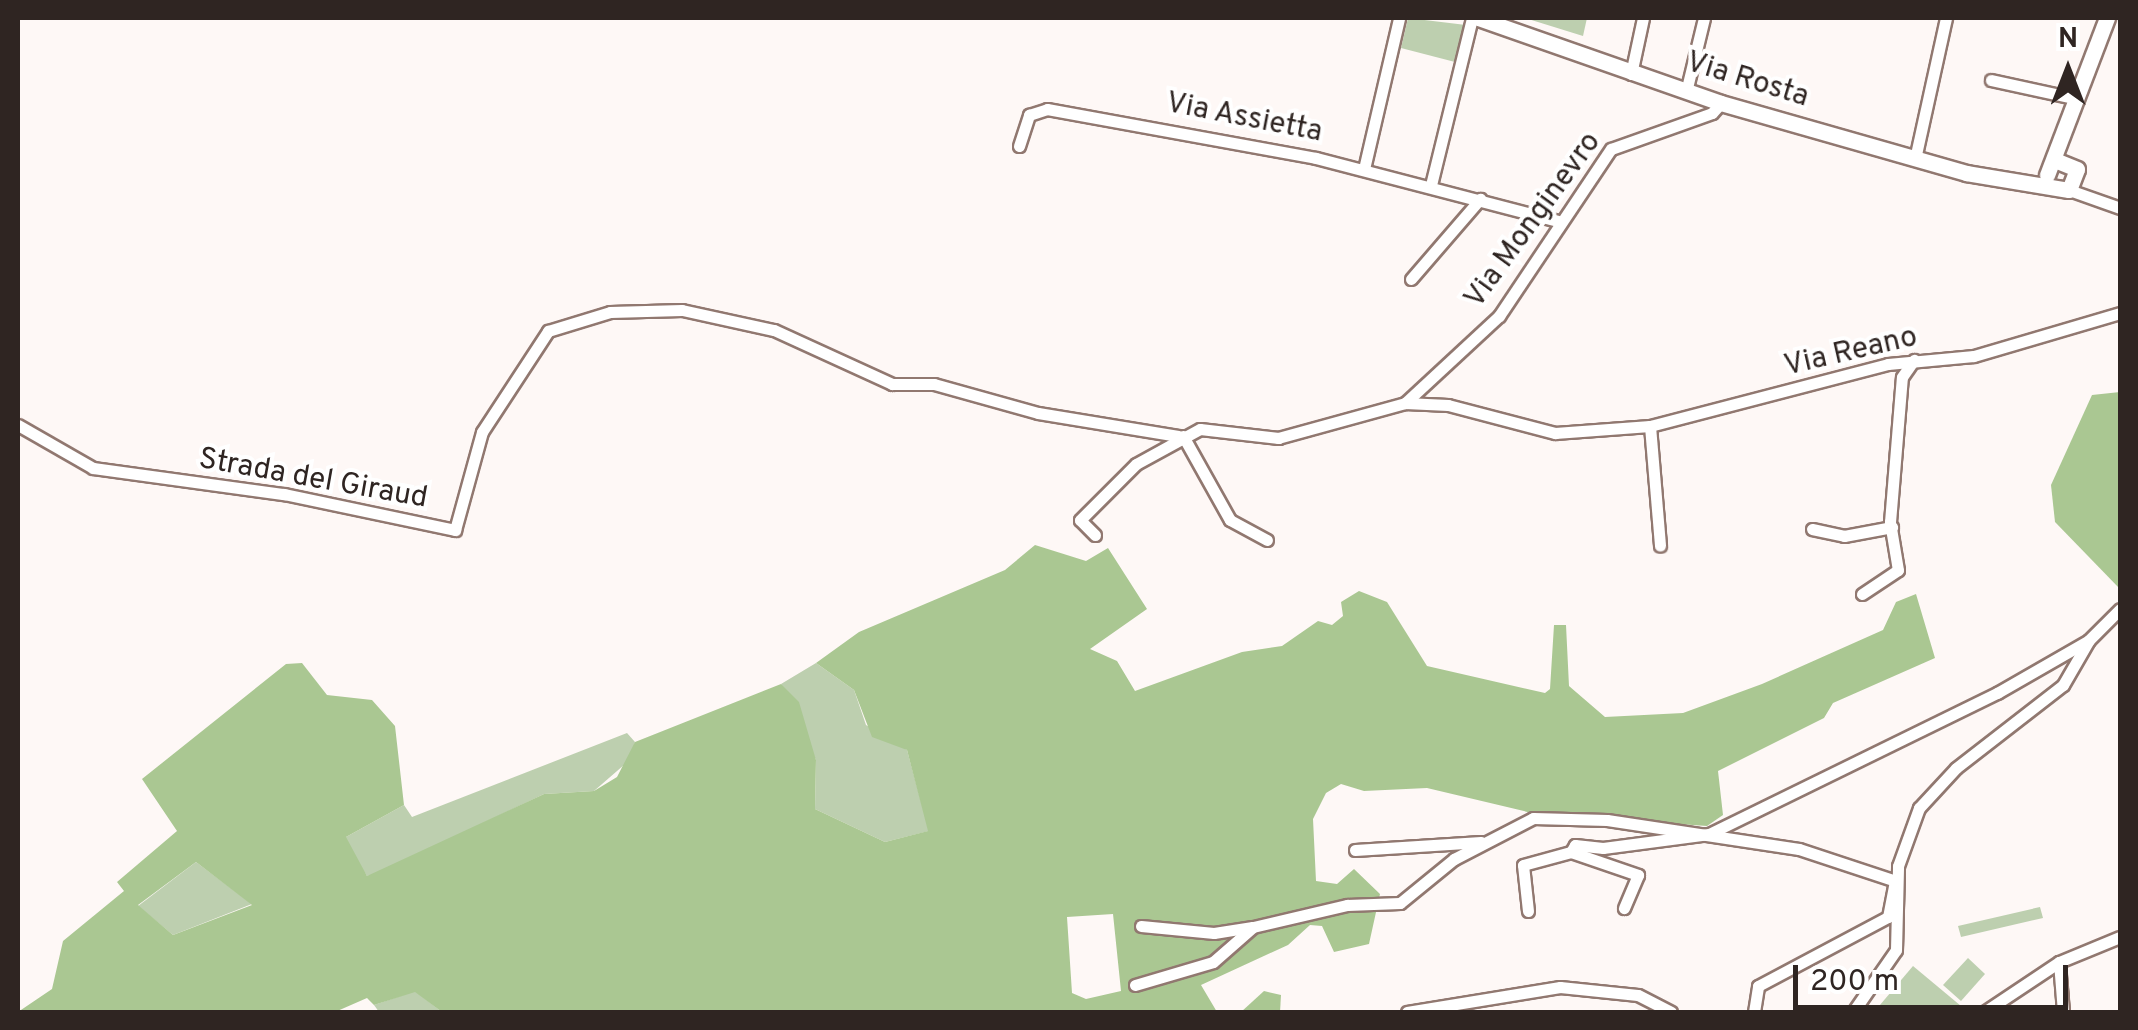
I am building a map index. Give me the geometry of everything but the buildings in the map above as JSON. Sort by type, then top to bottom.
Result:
[{"type":"street","points":[[1364,169],[1399,18]]},
{"type":"street","points":[[1431,185],[1475,18]]},
{"type":"street","name":"Via Rosta","points":[[1475,18],[1721,103],[2004,182],[2057,179],[2120,208]]},
{"type":"street","points":[[1631,74],[1643,18]]},
{"type":"street","points":[[1686,92],[1704,18]]},
{"type":"street","points":[[1915,159],[1946,18]]},
{"type":"street","points":[[2057,179],[2077,100],[2107,18]]},
{"type":"street","points":[[1991,80],[2077,100]]},
{"type":"street","points":[[2057,179],[2078,179],[2074,165],[2077,100]]},
{"type":"street","name":"Via Monginevro","points":[[1405,403],[1500,316],[1618,143],[1712,114],[1721,103]]},
{"type":"street","name":"Via Assietta","points":[[1019,146],[1029,115],[1047,108],[1364,169],[1562,222]]},
{"type":"street","points":[[2057,179],[2074,165]]},
{"type":"street","points":[[1411,279],[1480,199]]},
{"type":"street","name":"Strada del Giraud","points":[[18,425],[93,468],[284,494],[455,530],[482,432],[534,347],[560,325],[641,310],[699,311],[752,323],[892,384],[934,384],[1038,414],[1180,436]]},
{"type":"street","name":"Via Reano","points":[[1180,436],[1200,429],[1278,438],[1405,403],[1448,405],[1555,433],[1650,426],[1914,360],[1974,356],[2120,313]]},
{"type":"street","points":[[1862,594],[1898,570],[1892,527],[1902,376],[1914,360]]},
{"type":"street","points":[[1650,426],[1660,546]]},
{"type":"street","points":[[1095,535],[1080,520],[1136,464],[1176,444],[1180,436]]},
{"type":"street","points":[[1180,436],[1230,520],[1267,540]]},
{"type":"street","points":[[1812,530],[1844,536],[1892,527]]},
{"type":"street","points":[[1754,1012],[1758,986],[1888,917],[1919,808],[1933,789],[2064,685],[2090,640],[2120,609]]},
{"type":"street","points":[[1570,852],[1575,844],[1603,848],[1709,834],[2090,640]]},
{"type":"street","points":[[2048,664],[2064,685]]},
{"type":"street","points":[[1141,926],[1214,933],[1346,905],[1400,903],[1486,842],[1533,818],[1709,834],[1799,849],[1896,881]]},
{"type":"street","points":[[1355,850],[1486,842]]},
{"type":"street","points":[[1528,911],[1523,865],[1570,852],[1638,875],[1624,908]]},
{"type":"street","points":[[1853,1012],[1896,950],[1896,881]]},
{"type":"street","points":[[1135,985],[1213,962],[1253,927]]},
{"type":"street","points":[[1984,1012],[2058,962],[2120,937]]},
{"type":"street","points":[[2058,962],[2063,1012]]},
{"type":"street","points":[[1407,1012],[1560,987],[1638,995],[1671,1012]]},
{"type":"green space","points":[[1408,18],[1466,25],[1455,62],[1401,48]]},
{"type":"green space","points":[[1525,18],[1587,18],[1583,36]]},
{"type":"green space","points":[[2120,392],[2120,589],[2055,522],[2051,485],[2092,395]]},
{"type":"green space","points":[[1035,545],[1086,561],[1108,548],[1147,609],[1090,649],[1117,661],[1135,691],[1242,652],[1282,646],[1318,621],[1332,625],[1343,616],[1341,602],[1359,591],[1387,602],[1427,666],[1545,693],[1550,689],[1554,625],[1566,625],[1569,686],[1605,717],[1683,713],[1762,684],[1883,630],[1896,602],[1916,594],[1935,658],[1833,703],[1824,718],[1718,771],[1723,815],[1707,826],[1536,814],[1427,788],[1364,791],[1341,784],[1326,793],[1313,819],[1316,881],[1337,884],[1354,869],[1380,894],[1369,944],[1334,952],[1322,926],[1310,925],[1288,945],[1201,985],[1217,1012],[442,1012],[415,992],[374,1005],[367,998],[335,1012],[18,1012],[52,989],[63,941],[124,891],[117,882],[177,831],[142,779],[286,664],[302,663],[327,695],[372,700],[395,726],[404,805],[346,837],[367,876],[544,794],[594,791],[617,777],[635,742],[781,684],[799,702],[816,760],[815,809],[885,842],[928,831],[907,750],[872,737],[854,690],[816,663],[859,632],[1005,570]],"holes":[[[196,862],[252,905],[173,935],[138,905]],[[1113,914],[1121,991],[1086,999],[1072,993],[1067,917]]]},
{"type":"green space","points":[[816,663],[854,690],[866,725],[907,750],[929,831],[885,842],[815,809],[816,760],[781,684]]},
{"type":"green space","points":[[627,733],[635,742],[632,758],[594,791],[544,794],[374,875],[367,876],[345,844],[346,837],[404,805],[412,817]]},
{"type":"green space","points":[[196,862],[252,904],[173,935],[138,906]]},
{"type":"green space","points":[[2040,907],[2043,918],[1961,937],[1958,926]]},
{"type":"green space","points":[[1968,958],[1985,974],[1961,1001],[1943,985]]},
{"type":"green space","points":[[1913,966],[1961,1006],[1955,1012],[1874,1012]]},
{"type":"green space","points":[[415,991],[442,1012],[379,1012],[374,1005]]},
{"type":"green space","points":[[1264,991],[1281,995],[1280,1012],[1241,1012]]}]
